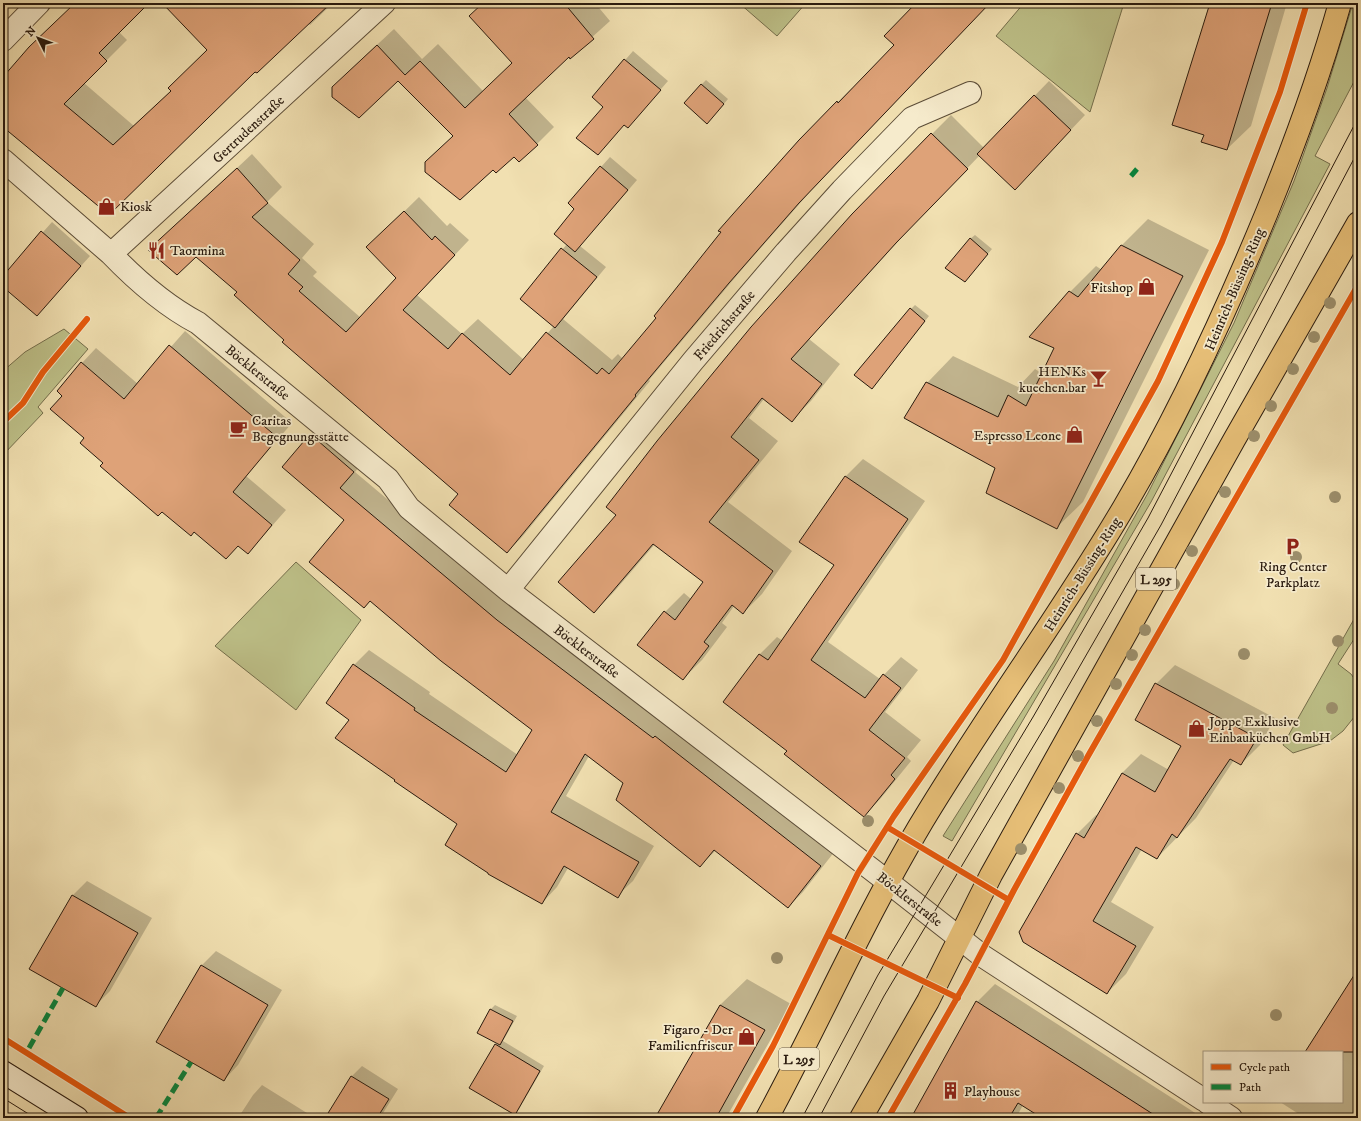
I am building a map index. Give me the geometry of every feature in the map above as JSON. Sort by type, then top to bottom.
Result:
[{"type":"main road","name":"Heinrich-Büssing-Ring","points":[[767,1118],[888,882],[960,759],[1078,581],[1123,509],[1166,432],[1209,348],[1247,263],[1285,170],[1316,84],[1340,3]]},
{"type":"main road","name":"L 295","points":[[861,1118],[928,1001],[959,937],[1096,687],[1358,224]]},
{"type":"street","points":[[3,40],[39,3]]},
{"type":"street","name":"Gertrudenstraße","points":[[111,254],[384,3]]},
{"type":"street","name":"Friedrichstraße","points":[[508,590],[693,361],[786,252],[842,190],[912,118],[970,93]]},
{"type":"street","name":"Böcklerstraße","points":[[3,160],[111,254],[127,271],[177,312],[198,323],[388,479],[410,508],[508,590],[1002,969],[1203,1099]]},
{"type":"street","points":[[3,1072],[76,1118]]},
{"type":"street","points":[[1208,1103],[1231,1118]]},
{"type":"green space","points":[[739,3],[806,3],[777,36]]},
{"type":"green space","points":[[1024,3],[1124,3],[1090,112],[996,36]]},
{"type":"green space","points":[[1353,3],[1358,3],[1358,74],[1315,156],[1330,164],[1151,502],[952,841],[943,836],[1054,661],[1148,493],[1234,323],[1294,181],[1327,88]]},
{"type":"green space","points":[[64,329],[88,349],[38,407],[43,413],[3,455],[3,371],[25,352]]},
{"type":"green space","points":[[296,562],[361,620],[296,710],[215,646]]},
{"type":"green space","points":[[1358,612],[1358,633],[1338,664],[1351,674],[1358,684],[1358,709],[1355,716],[1343,731],[1330,741],[1293,753],[1283,745]]},
{"type":"building","points":[[75,3],[149,3],[99,53],[107,61],[64,104],[113,145],[171,91],[168,88],[207,50],[162,3],[331,3],[257,73],[255,72],[109,215],[3,127],[3,77],[29,47]]},
{"type":"building","points":[[483,3],[564,3],[594,39],[570,59],[569,57],[509,114],[538,145],[519,162],[514,157],[496,173],[493,170],[460,200],[425,172],[425,162],[453,136],[398,81],[359,118],[332,97],[332,87],[377,45],[405,75],[420,61],[465,108],[512,63],[469,16]]},
{"type":"building","points":[[916,3],[990,3],[799,203],[729,283],[635,395],[636,396],[507,553],[449,505],[458,494],[282,342],[284,340],[234,295],[237,292],[196,257],[177,275],[148,250],[237,168],[268,203],[252,217],[300,260],[288,274],[303,287],[299,291],[346,332],[396,278],[366,247],[404,211],[432,240],[435,236],[455,255],[403,310],[448,349],[462,333],[510,375],[546,332],[597,374],[602,368],[609,374],[656,318],[654,316],[721,232],[718,231],[799,140],[837,101],[838,103],[894,45],[884,36]]},
{"type":"building","points":[[1210,3],[1272,3],[1227,150],[1201,142],[1204,135],[1172,125]]},
{"type":"building","points":[[624,59],[661,90],[628,128],[624,125],[598,155],[576,138],[603,107],[592,97]]},
{"type":"building","points":[[701,84],[724,104],[707,124],[684,103]]},
{"type":"building","points":[[1034,95],[1071,130],[1015,190],[977,154]]},
{"type":"building","points":[[931,133],[968,169],[896,243],[791,359],[822,384],[792,422],[762,398],[731,437],[759,460],[709,522],[773,571],[743,614],[732,605],[704,642],[709,646],[683,680],[637,645],[664,611],[675,620],[703,582],[653,544],[594,613],[558,582],[616,515],[606,507],[657,441],[751,327],[852,214]]},
{"type":"building","points":[[600,166],[628,190],[575,252],[554,234],[574,209],[568,203]]},
{"type":"building","points":[[41,231],[81,266],[37,316],[3,287],[3,276]]},
{"type":"building","points":[[970,238],[988,254],[965,282],[945,268]]},
{"type":"building","points":[[1121,245],[1183,276],[1057,529],[986,493],[995,468],[904,418],[926,382],[998,417],[1008,395],[1026,406],[1054,348],[1029,337],[1069,291],[1078,297]]},
{"type":"building","points":[[561,248],[597,277],[555,328],[520,299]]},
{"type":"building","points":[[910,308],[925,321],[872,389],[854,375]]},
{"type":"building","points":[[169,345],[278,438],[233,492],[272,525],[248,554],[238,546],[226,559],[194,532],[191,536],[162,512],[158,516],[100,466],[103,463],[80,443],[84,438],[50,409],[62,396],[57,391],[81,362],[124,399]]},
{"type":"building","points":[[310,434],[354,472],[340,488],[497,620],[653,738],[655,736],[821,866],[788,908],[714,850],[700,867],[616,800],[623,783],[585,754],[551,812],[639,862],[618,898],[564,866],[542,904],[488,874],[445,845],[457,824],[335,738],[349,720],[326,703],[353,664],[415,708],[414,710],[506,772],[532,730],[441,661],[370,601],[364,608],[309,562],[344,520],[282,467]]},
{"type":"building","points":[[845,476],[908,519],[811,660],[865,698],[883,674],[901,688],[869,730],[905,758],[891,775],[895,779],[864,817],[784,754],[787,751],[723,702],[759,654],[768,660],[834,565],[799,542]]},
{"type":"building","points":[[1155,683],[1257,738],[1241,765],[1230,759],[1177,838],[1172,834],[1157,859],[1136,847],[1093,921],[1136,946],[1107,994],[1023,942],[1019,932],[1076,833],[1084,838],[1122,773],[1155,792],[1181,746],[1135,720]]},
{"type":"building","points":[[72,895],[138,933],[96,1007],[29,969]]},
{"type":"building","points":[[201,965],[268,1005],[224,1081],[156,1042]]},
{"type":"building","points":[[1358,969],[1358,1052],[1306,1051]]},
{"type":"building","points":[[976,1001],[1159,1118],[1042,1118],[1018,1103],[1009,1118],[911,1118]]},
{"type":"building","points":[[720,1005],[765,1030],[716,1118],[655,1118]]},
{"type":"building","points":[[490,1009],[513,1021],[500,1045],[477,1033]]},
{"type":"building","points":[[495,1044],[540,1071],[515,1115],[469,1088]]},
{"type":"building","points":[[351,1076],[389,1099],[377,1118],[325,1118]]},
{"type":"tram line","points":[[802,1118],[878,975],[1033,717],[1148,518],[1358,118]]},
{"type":"tram line","points":[[819,1118],[884,996],[1046,725],[1161,525],[1358,151]]},
{"type":"tram line","points":[[3,1098],[35,1118]]},
{"type":"marked path","points":[[1131,176],[1137,169]]},
{"type":"marked path","points":[[29,1048],[63,988]]},
{"type":"marked path","points":[[156,1118],[191,1062]]},
{"type":"cycle path","points":[[733,1118],[773,1046],[858,873],[894,816],[1003,660],[1158,381],[1222,242],[1280,92],[1307,3]]},
{"type":"cycle path","points":[[888,1118],[965,984],[1014,890],[1088,756],[1358,285]]},
{"type":"cycle path","points":[[3,422],[23,403],[43,372],[87,319]]},
{"type":"cycle path","points":[[887,827],[1009,900]]},
{"type":"cycle path","points":[[828,935],[958,998]]},
{"type":"cycle path","points":[[3,1038],[130,1118]]},
{"type":"place","name":"Kiosk","points":[[107,206]]},
{"type":"place","name":"Taormina","points":[[157,250]]},
{"type":"place","name":"Fitshop","points":[[1146,287]]},
{"type":"place","name":"HENKs kuechen.bar","points":[[1099,379]]},
{"type":"place","name":"Caritas Begegnungsstätte","points":[[239,428]]},
{"type":"place","name":"Espresso Leone","points":[[1074,435]]},
{"type":"place","name":"Ring Center Parkplatz","points":[[1293,546]]},
{"type":"place","name":"Joppe Exklusive Einbauküchen GmbH","points":[[1196,729]]},
{"type":"place","name":"Figaro - Der Familienfriseur","points":[[746,1037]]},
{"type":"place","name":"Playhouse","points":[[951,1091]]}]
